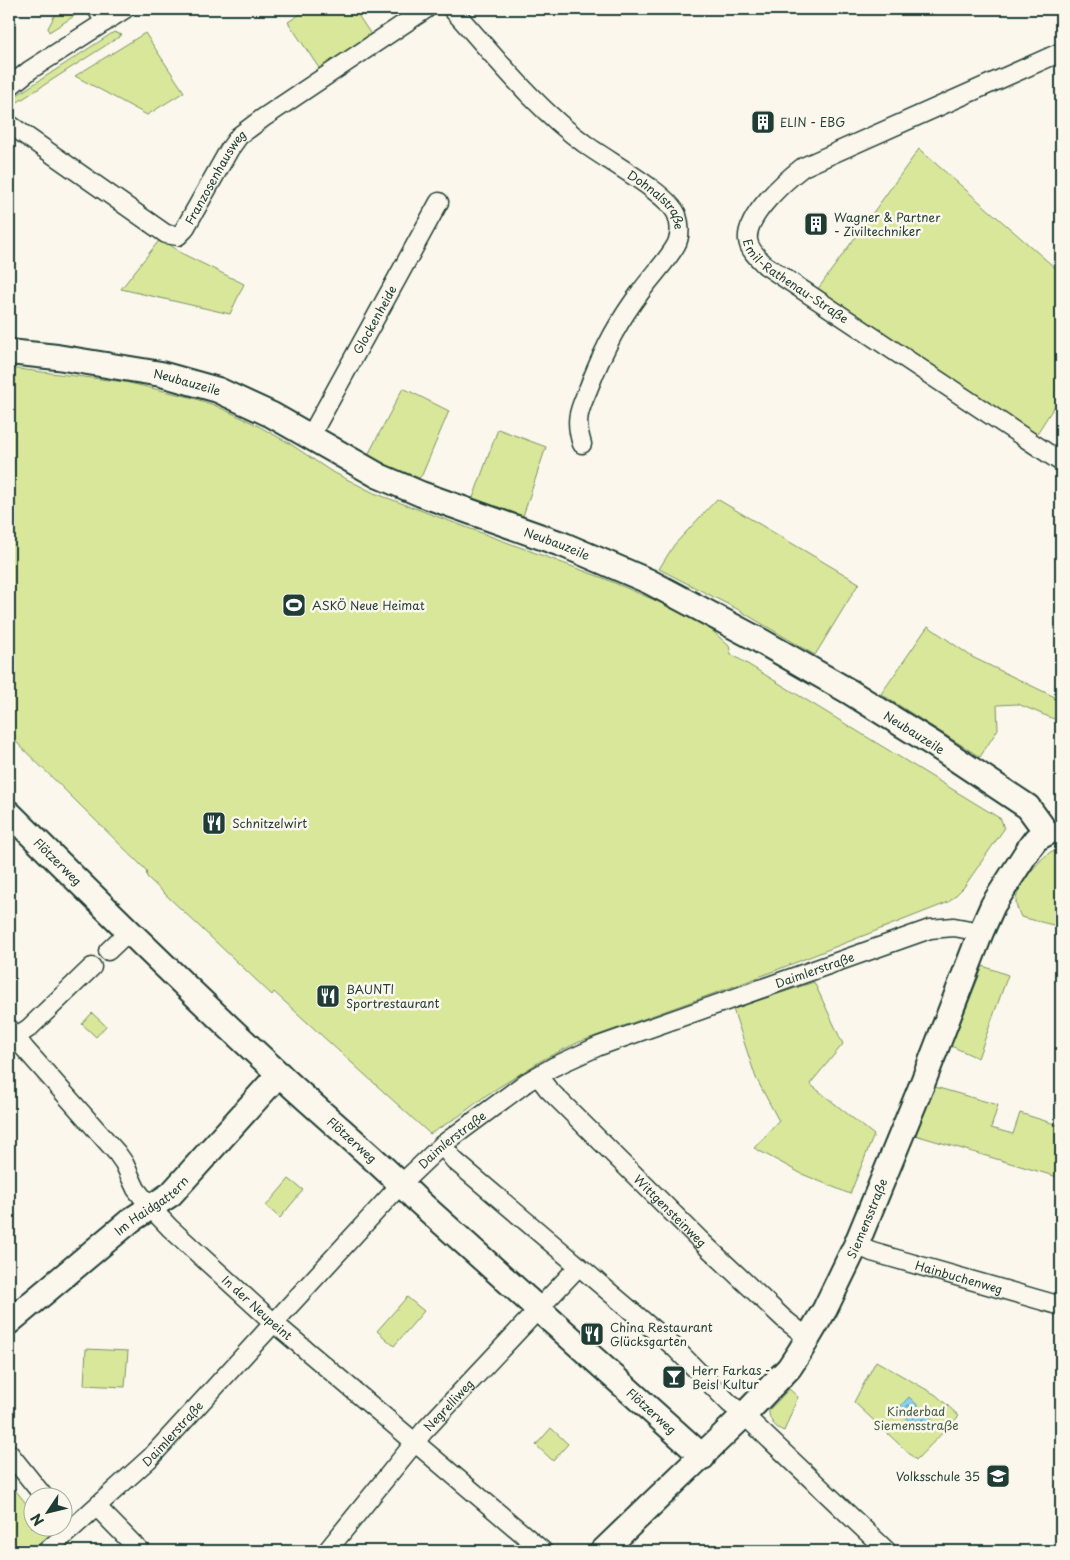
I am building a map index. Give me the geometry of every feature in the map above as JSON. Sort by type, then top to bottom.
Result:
[{"type":"street","points":[[9,87],[101,15],[125,9]]},
{"type":"street","name":"Franzosenhausweg","points":[[9,124],[166,234],[178,236],[184,230],[218,168],[239,136],[426,9]]},
{"type":"street","name":"Dohnalstraße","points":[[452,9],[517,81],[563,128],[656,193],[674,209],[680,224],[677,244],[624,315],[610,337],[577,417],[582,444]]},
{"type":"street","name":"Emil-Rathenau-Straße","points":[[1061,52],[803,167],[771,194],[754,219],[748,239],[751,248],[765,264],[1061,462]]},
{"type":"street","name":"Glockenheide","points":[[310,437],[439,202]]},
{"type":"street","name":"Neubauzeile","points":[[9,352],[119,366],[196,382],[237,397],[379,476],[421,494],[564,545],[648,581],[697,606],[850,692],[935,745],[1028,807],[1054,834]]},
{"type":"street","name":"Flötzerweg","points":[[9,813],[279,1074],[703,1456]]},
{"type":"street","name":"Siemensstraße","points":[[603,1551],[744,1415],[789,1368],[808,1338],[825,1309],[856,1245],[993,905],[1036,839],[1054,834]]},
{"type":"street","name":"Daimlerstraße","points":[[72,1522],[97,1507],[150,1458],[401,1184],[442,1144],[538,1076],[598,1046],[930,929],[954,927],[981,932]]},
{"type":"street","points":[[108,952],[129,931]]},
{"type":"street","points":[[11,1036],[29,1028],[92,967]]},
{"type":"street","name":"In der Neupeint","points":[[11,1036],[117,1153],[124,1163],[136,1189],[170,1228],[274,1323],[543,1551]]},
{"type":"street","name":"Im Haidgattern","points":[[9,1322],[131,1220],[171,1194],[279,1074]]},
{"type":"street","name":"Wittgensteinweg","points":[[538,1076],[548,1089],[700,1239],[784,1319],[808,1338]]},
{"type":"street","points":[[442,1144],[455,1161],[674,1347],[729,1403],[887,1551]]},
{"type":"street","name":"Hainbuchenweg","points":[[856,1245],[872,1252],[1061,1306]]},
{"type":"street","name":"Negrelliweg","points":[[327,1551],[415,1442],[578,1267]]},
{"type":"street","points":[[9,1453],[37,1488]]},
{"type":"street","points":[[97,1507],[140,1551]]},
{"type":"street","name":"Daimlerstraße","points":[[47,1551],[57,1538]]},
{"type":"green space","points":[[58,9],[76,9],[79,13],[49,32],[48,28]]},
{"type":"green space","points":[[308,9],[354,9],[372,36],[321,71],[288,22]]},
{"type":"green space","points":[[114,32],[122,35],[10,107],[12,100],[17,95]]},
{"type":"green space","points":[[145,33],[184,92],[147,115],[75,76]]},
{"type":"green space","points":[[919,149],[1061,273],[1061,396],[1034,438],[815,293]]},
{"type":"green space","points":[[161,238],[181,253],[244,284],[230,314],[121,289]]},
{"type":"green space","points":[[9,368],[125,382],[190,397],[214,405],[251,422],[289,443],[329,470],[374,493],[603,578],[673,608],[705,624],[729,646],[731,654],[1001,819],[1004,829],[964,887],[949,902],[746,982],[579,1042],[544,1059],[488,1094],[459,1116],[430,1134],[274,992],[272,995],[147,877],[146,870],[9,735]]},
{"type":"green space","points":[[403,388],[449,411],[422,475],[419,478],[368,455]]},
{"type":"green space","points":[[498,429],[546,447],[523,516],[473,498]]},
{"type":"green space","points":[[717,499],[859,583],[815,655],[737,609],[659,569],[674,545]]},
{"type":"green space","points":[[928,626],[972,657],[1061,700],[1061,722],[1018,704],[997,705],[998,729],[980,757],[881,694]]},
{"type":"green space","points":[[1052,851],[1061,853],[1061,927],[1021,917],[1016,904],[1017,896],[1024,882],[1035,867]]},
{"type":"green space","points":[[983,966],[1008,975],[978,1058],[951,1046]]},
{"type":"green space","points":[[814,982],[843,1044],[810,1084],[874,1135],[850,1194],[802,1174],[754,1148],[779,1121],[756,1078],[733,1009]]},
{"type":"green space","points":[[92,1013],[106,1026],[96,1037],[82,1024]]},
{"type":"green space","points":[[935,1087],[998,1105],[991,1128],[1013,1134],[1020,1113],[1061,1126],[1061,1178],[915,1135]]},
{"type":"green space","points":[[289,1179],[303,1190],[280,1218],[266,1206]]},
{"type":"green space","points":[[407,1297],[424,1311],[394,1346],[377,1331]]},
{"type":"green space","points":[[86,1349],[128,1351],[125,1387],[84,1385]]},
{"type":"green space","name":"Kinderbad Siemensstraße","points":[[876,1361],[936,1395],[959,1416],[916,1460],[854,1402]]},
{"type":"green space","points":[[789,1389],[798,1397],[784,1431],[773,1423],[769,1410]]},
{"type":"green space","points":[[551,1428],[568,1444],[553,1461],[536,1445]]},
{"type":"green space","points":[[9,1482],[22,1498],[22,1538],[46,1538],[31,1551],[9,1551]]},
{"type":"water","points":[[909,1397],[932,1419],[920,1431],[897,1410]]},
{"type":"place","name":"ELIN - EBG","points":[[763,122]]},
{"type":"place","name":"Wagner & Partner - Ziviltechniker","points":[[816,224]]},
{"type":"place","name":"ASKÖ Neue Heimat","points":[[294,605]]},
{"type":"place","name":"Schnitzelwirt","points":[[214,823]]},
{"type":"place","name":"BAUNTI Sportrestaurant","points":[[328,996]]},
{"type":"place","name":"China Restaurant Glücksgarten","points":[[592,1334]]},
{"type":"place","name":"Herr Farkas - Beisl Kultur","points":[[674,1377]]},
{"type":"place","name":"Volksschule 35","points":[[998,1476]]}]
